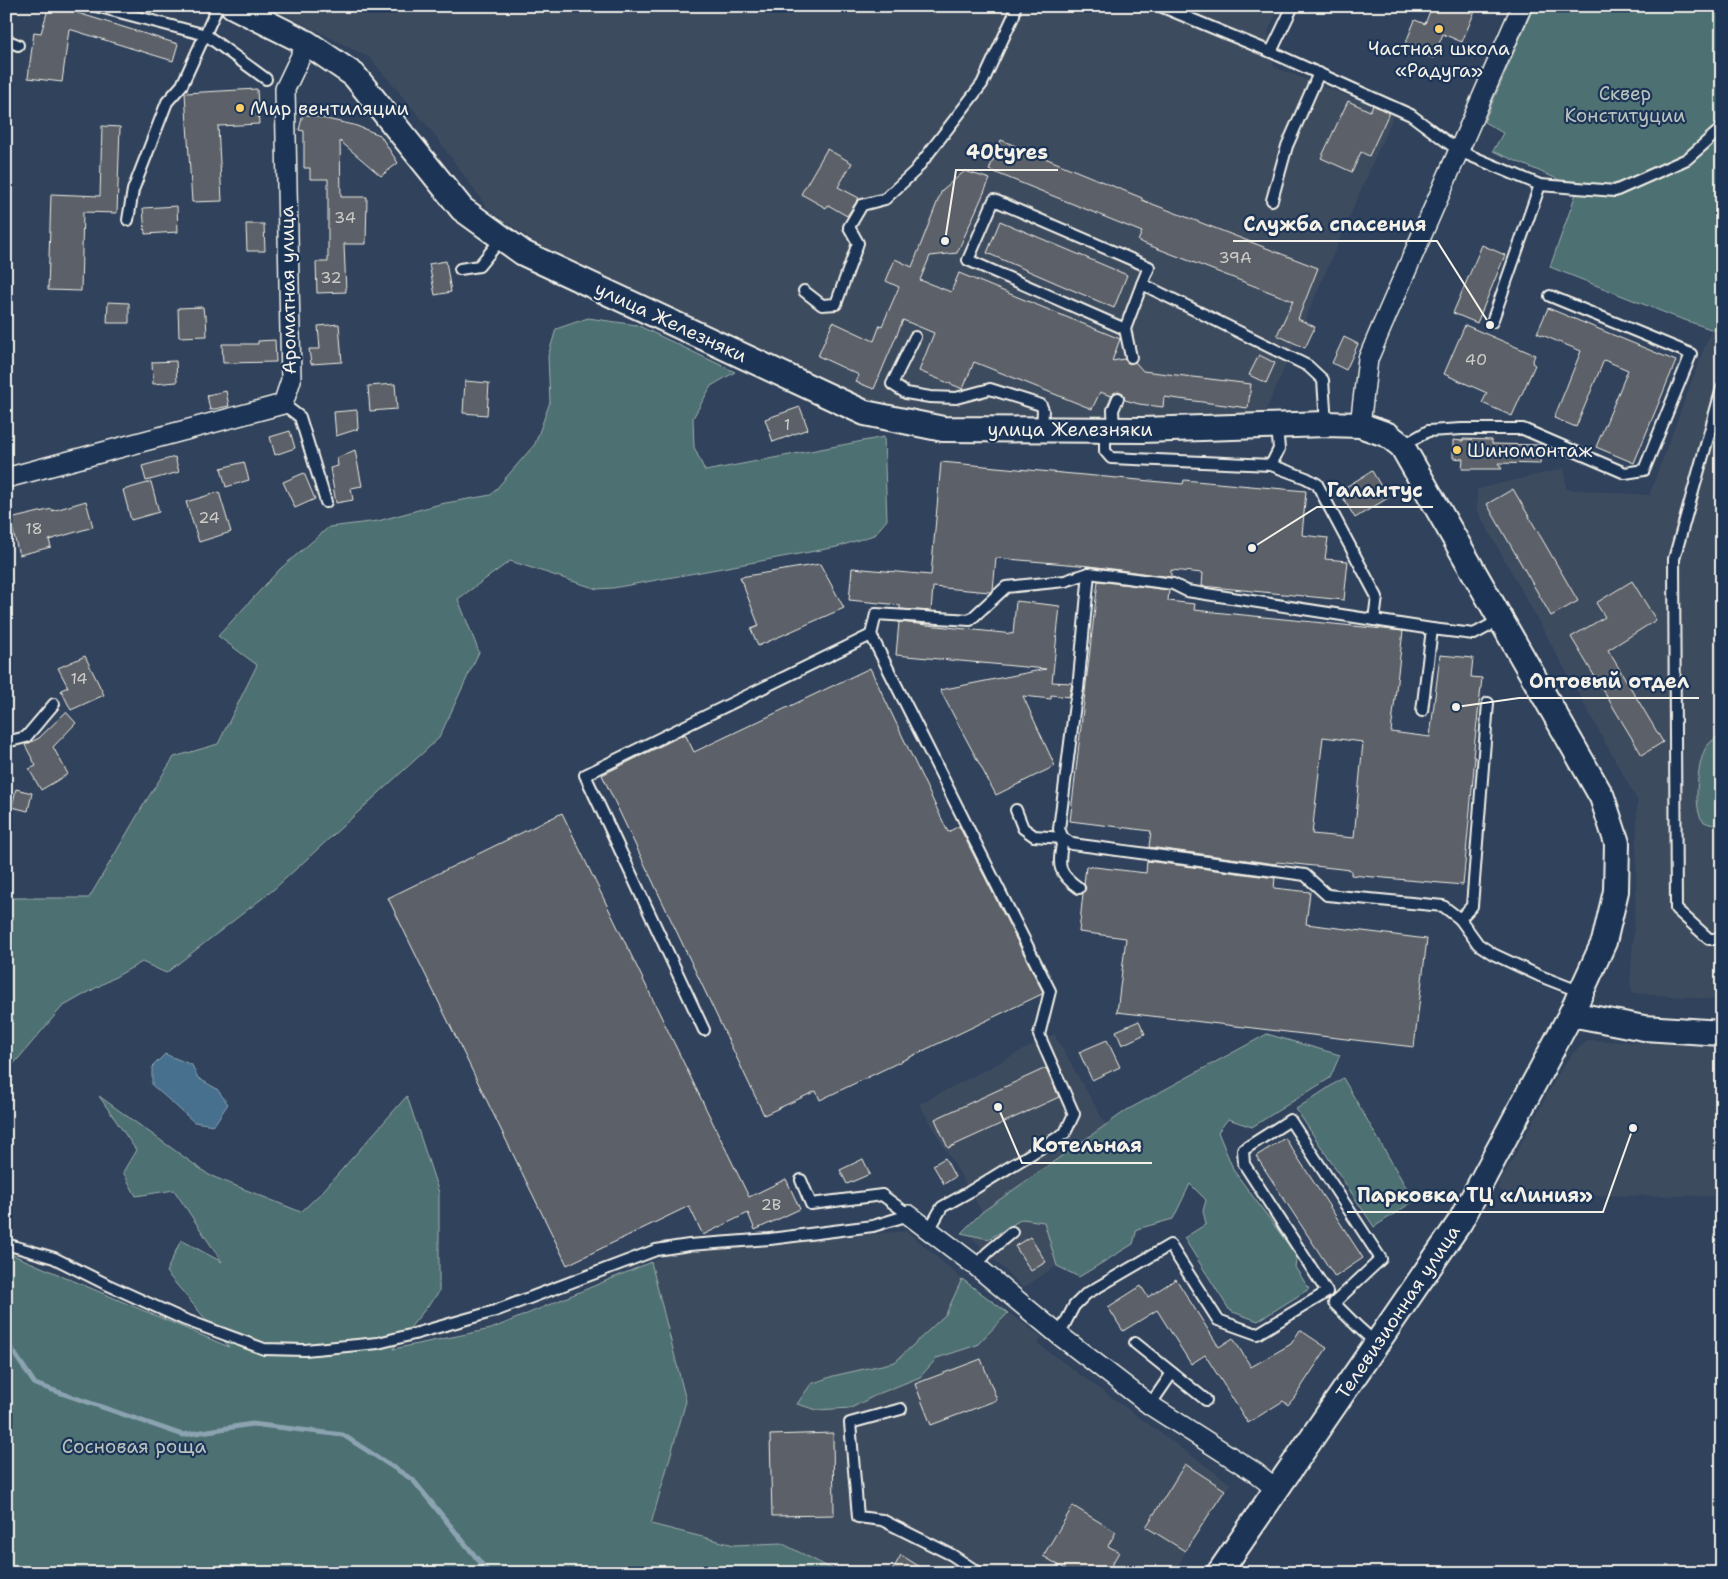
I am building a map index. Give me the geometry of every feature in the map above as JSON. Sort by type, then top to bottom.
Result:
[{"type":"street","name":"улица Железняки","points":[[233,6],[307,43],[354,75],[462,209],[523,253],[866,413],[943,430],[1109,430],[1326,424],[1360,425],[1388,435],[1402,446],[1602,796],[1618,843],[1616,892],[1604,942],[1571,1014]]},
{"type":"street","points":[[1360,425],[1368,359],[1522,6]]},
{"type":"street","name":"Ароматная улица","points":[[283,404],[291,380],[286,89],[307,43]]},
{"type":"street","points":[[6,478],[283,404]]},
{"type":"street","points":[[1571,1014],[1644,1028],[1722,1033]]},
{"type":"street","name":"Телевизионная улица","points":[[1219,1573],[1460,1222],[1571,1014]]},
{"type":"street","points":[[909,1215],[1150,1405],[1276,1489]]},
{"type":"lane","points":[[96,6],[206,35],[266,79]]},
{"type":"lane","points":[[128,220],[133,190],[167,102],[182,85],[218,6]]},
{"type":"lane","points":[[804,291],[822,305],[836,304],[858,243],[849,227],[862,205],[885,199],[915,171],[970,100],[982,84],[1014,15],[1015,6]]},
{"type":"lane","points":[[1160,6],[1271,52],[1411,115],[1459,151],[1540,185],[1616,191],[1687,159],[1722,128]]},
{"type":"lane","points":[[1271,52],[1293,6]]},
{"type":"lane","points":[[6,40],[18,45]]},
{"type":"lane","points":[[1272,200],[1287,146],[1319,73]]},
{"type":"lane","points":[[1492,322],[1540,185]]},
{"type":"lane","points":[[1125,329],[968,260],[994,200],[1149,267],[1125,329],[1131,357]]},
{"type":"lane","points":[[460,270],[479,266],[502,238]]},
{"type":"lane","points":[[1142,284],[1308,366],[1323,380],[1326,424]]},
{"type":"lane","points":[[1402,446],[1428,432],[1462,429],[1523,429],[1626,473],[1644,470],[1691,354],[1550,296]]},
{"type":"lane","points":[[915,337],[892,384],[906,393],[930,397],[956,398],[990,389],[1041,405],[1043,410],[1042,430]]},
{"type":"lane","points":[[1722,388],[1674,559],[1676,909],[1709,939],[1722,939]]},
{"type":"lane","points":[[1118,398],[1113,410],[1105,452],[1111,458],[1271,465],[1317,484],[1378,596],[1374,620]]},
{"type":"lane","points":[[283,404],[300,417],[326,502]]},
{"type":"lane","points":[[1271,465],[1279,450],[1277,426]]},
{"type":"lane","points":[[928,1230],[942,1207],[970,1192],[1065,1133],[1074,1114],[1039,1035],[1050,991],[871,634],[876,614],[970,620],[1006,587],[1065,581],[1088,573],[1173,584],[1188,591],[1432,630],[1474,634],[1500,620]]},
{"type":"lane","points":[[1079,888],[1066,878],[1059,864],[1063,838],[1059,829],[1078,689],[1088,573]]},
{"type":"lane","points":[[1422,711],[1432,630]]},
{"type":"lane","points":[[704,1030],[585,775],[871,634]]},
{"type":"lane","points":[[1460,919],[1472,906],[1488,703]]},
{"type":"lane","points":[[6,742],[26,736],[54,704]]},
{"type":"lane","points":[[1016,810],[1023,828],[1034,836],[1063,838],[1072,844],[1305,875],[1327,894],[1442,906],[1460,919],[1478,944],[1493,954],[1540,976],[1581,992]]},
{"type":"lane","points":[[1334,1303],[1381,1259],[1290,1120],[1243,1150],[1244,1164],[1334,1303],[1377,1344]]},
{"type":"lane","points":[[801,1180],[811,1204],[882,1195],[909,1215]]},
{"type":"lane","points":[[6,1244],[54,1258],[106,1284],[183,1318],[264,1349],[305,1350],[378,1343],[423,1332],[495,1311],[656,1250],[872,1226],[909,1215]]},
{"type":"lane","points":[[976,1266],[987,1253],[1012,1232]]},
{"type":"lane","points":[[1059,1335],[1074,1306],[1086,1294],[1170,1245],[1218,1320],[1257,1334],[1326,1292]]},
{"type":"lane","points":[[1135,1343],[1206,1400]]},
{"type":"lane","points":[[1150,1405],[1172,1373]]},
{"type":"lane","points":[[901,1409],[850,1423],[858,1516],[882,1520],[952,1555],[979,1573]]},
{"type":"shaded area","points":[[269,6],[1280,6],[1268,31],[1274,67],[1394,114],[1263,417],[945,418],[878,405],[839,389],[545,249],[488,209],[434,134],[370,58]]},
{"type":"shaded area","points":[[1711,330],[1722,333],[1722,1000],[1633,993],[1630,985],[1636,892],[1637,800],[1477,510],[1477,489],[1565,468],[1566,489],[1649,495]]},
{"type":"shaded area","points":[[1054,1034],[1106,1125],[1020,1186],[1069,1258],[1023,1288],[970,1236],[982,1212],[919,1104]]},
{"type":"shaded area","points":[[1588,1040],[1722,1047],[1722,1196],[1508,1195],[1497,1188],[1561,1069],[1574,1052]]},
{"type":"shaded area","points":[[165,1054],[192,1065],[198,1078],[217,1089],[228,1104],[214,1125],[194,1122],[152,1085],[152,1067]]},
{"type":"shaded area","points":[[907,1231],[962,1279],[1042,1337],[1038,1344],[1231,1484],[1186,1551],[1175,1573],[840,1573],[781,1543],[734,1545],[651,1524],[686,1401],[651,1262],[671,1253]]},
{"type":"green space","name":"Сквер Конституции","points":[[1534,6],[1722,6],[1722,333],[1673,316],[1550,267],[1578,188],[1493,151],[1503,133],[1484,122]]},
{"type":"green space","points":[[588,318],[637,325],[735,372],[711,386],[693,418],[694,447],[705,471],[884,437],[887,520],[874,535],[837,547],[613,588],[597,589],[510,561],[458,599],[479,652],[439,738],[273,890],[166,973],[142,962],[62,1007],[6,1073],[6,898],[89,898],[174,757],[218,744],[257,665],[218,636],[280,569],[329,527],[378,521],[440,504],[491,495],[535,444],[550,402],[548,356],[556,329]]},
{"type":"green space","points":[[1722,733],[1722,825],[1715,825],[1703,821],[1700,815],[1697,795],[1699,772],[1704,752],[1707,746]]},
{"type":"green space","points":[[1267,1034],[1340,1055],[1330,1078],[1252,1127],[1228,1119],[1218,1132],[1234,1171],[1297,1256],[1295,1267],[1309,1289],[1258,1321],[1230,1311],[1184,1238],[1206,1224],[1203,1211],[1206,1200],[1190,1184],[1173,1219],[1137,1229],[1133,1244],[1079,1277],[1057,1266],[1044,1222],[1022,1219],[989,1239],[961,1233],[982,1212],[1127,1110]]},
{"type":"green space","points":[[1343,1078],[1414,1201],[1374,1227],[1296,1109]]},
{"type":"green space","name":"Сосновая роща","points":[[99,1096],[209,1175],[301,1212],[322,1192],[407,1096],[439,1193],[439,1292],[393,1349],[491,1329],[651,1262],[686,1401],[651,1524],[734,1545],[781,1543],[840,1573],[6,1573],[6,1252],[229,1347],[166,1272],[181,1240],[222,1262],[174,1190],[136,1196],[123,1172],[136,1150]]},
{"type":"green space","points":[[962,1279],[1008,1313],[977,1345],[937,1358],[920,1377],[878,1394],[851,1408],[817,1410],[797,1404],[811,1384],[833,1376],[895,1362],[946,1314]]},
{"type":"building","points":[[49,6],[55,6],[178,44],[173,61],[69,29],[62,82],[28,78],[34,32],[41,33]]},
{"type":"building","name":"Частная школа «Радуга»","points":[[1432,6],[1477,6],[1462,42],[1443,34],[1433,58],[1404,47],[1415,20],[1425,24]]},
{"type":"building","points":[[257,89],[259,124],[218,126],[222,201],[192,202],[185,93]]},
{"type":"building","points":[[1348,101],[1370,111],[1373,105],[1389,113],[1369,156],[1361,152],[1352,172],[1321,158]]},
{"type":"building","points":[[303,114],[354,125],[380,135],[398,163],[381,176],[340,141],[341,197],[367,197],[366,244],[344,244],[346,292],[317,293],[316,262],[328,262],[328,179],[310,179],[310,168],[304,168],[304,131],[299,130]]},
{"type":"building","points":[[102,126],[120,127],[117,213],[83,212],[81,291],[48,290],[51,194],[100,196]]},
{"type":"building","points":[[1001,140],[1142,198],[1142,200],[1318,268],[1298,319],[1315,327],[1305,348],[1277,335],[1293,301],[1138,241],[1142,232],[989,170]]},
{"type":"building","points":[[827,149],[852,163],[838,187],[859,198],[847,216],[828,205],[826,208],[801,194]]},
{"type":"building","points":[[965,171],[990,179],[957,253],[930,256],[920,280],[951,292],[959,273],[1120,339],[1112,361],[1124,359],[1128,363],[1135,362],[1143,371],[1251,384],[1248,408],[1164,397],[1163,407],[1139,404],[1125,400],[1123,393],[1118,391],[1111,396],[1100,392],[1092,409],[974,362],[963,389],[919,371],[934,333],[903,320],[874,389],[856,382],[859,375],[818,356],[833,322],[874,341],[899,287],[886,281],[895,259],[912,267],[942,190]]},
{"type":"building","points":[[177,206],[178,232],[145,234],[143,208]]},
{"type":"building","points":[[1000,221],[1127,275],[1114,308],[987,253]]},
{"type":"building","points":[[246,224],[264,224],[265,251],[247,251]]},
{"type":"building","points":[[1482,245],[1505,255],[1477,323],[1453,313]]},
{"type":"building","points":[[446,261],[451,292],[435,295],[429,264]]},
{"type":"building","points":[[108,302],[129,303],[129,323],[107,323]]},
{"type":"building","points":[[203,307],[204,316],[206,315],[207,336],[179,337],[178,308]]},
{"type":"building","points":[[1548,308],[1676,361],[1634,463],[1596,447],[1628,370],[1604,360],[1576,427],[1554,418],[1581,351],[1537,333]]},
{"type":"building","points":[[339,324],[342,362],[311,364],[309,349],[320,349],[318,326]]},
{"type":"building","points":[[1465,325],[1535,355],[1532,363],[1535,365],[1512,416],[1482,403],[1487,393],[1444,374]]},
{"type":"building","points":[[1344,337],[1358,344],[1346,370],[1332,363]]},
{"type":"building","points":[[275,340],[276,362],[223,363],[222,344],[258,344],[258,341]]},
{"type":"building","points":[[1259,355],[1275,363],[1266,383],[1249,375]]},
{"type":"building","points":[[176,361],[177,382],[153,384],[152,362]]},
{"type":"building","points":[[465,381],[489,383],[487,415],[463,413]]},
{"type":"building","points":[[395,384],[397,409],[370,411],[368,386]]},
{"type":"building","points":[[226,391],[229,406],[210,410],[207,395]]},
{"type":"building","points":[[800,407],[808,429],[773,442],[765,419]]},
{"type":"building","points":[[357,410],[358,429],[336,436],[334,412]]},
{"type":"building","points":[[290,431],[295,448],[275,455],[270,437]]},
{"type":"building","points":[[1463,439],[1492,440],[1492,444],[1541,445],[1540,464],[1498,463],[1502,469],[1462,469],[1463,459],[1453,458],[1453,440],[1463,441]]},
{"type":"building","points":[[355,450],[362,486],[351,488],[353,500],[336,503],[330,468],[338,466],[337,458]]},
{"type":"building","points":[[175,457],[179,472],[146,481],[142,466]]},
{"type":"building","points":[[244,462],[249,480],[226,487],[221,468]]},
{"type":"building","points":[[941,462],[1183,484],[1184,480],[1306,491],[1302,535],[1328,538],[1325,559],[1348,561],[1344,600],[1202,586],[1203,573],[1171,570],[1171,577],[1090,566],[996,558],[993,590],[990,592],[933,587],[931,611],[900,609],[900,605],[849,600],[852,568],[931,575]]},
{"type":"building","points":[[1372,471],[1388,498],[1355,518],[1339,491]]},
{"type":"building","points":[[304,473],[315,499],[295,508],[283,482]]},
{"type":"building","points":[[151,482],[159,512],[131,520],[123,490]]},
{"type":"building","points":[[1513,489],[1578,601],[1551,616],[1487,504]]},
{"type":"building","points":[[219,492],[231,532],[199,542],[186,502]]},
{"type":"building","points":[[86,501],[93,527],[49,540],[51,547],[19,555],[10,519],[52,509],[52,511]]},
{"type":"building","points":[[820,564],[844,608],[758,646],[751,629],[759,626],[740,577]]},
{"type":"building","points":[[1098,581],[1169,590],[1168,601],[1195,604],[1194,610],[1403,631],[1391,732],[1430,737],[1440,655],[1473,658],[1471,677],[1482,678],[1473,757],[1475,757],[1463,885],[1351,875],[1351,870],[1277,862],[1276,864],[1149,847],[1151,831],[1070,821]],"holes":[[[1323,737],[1363,742],[1354,838],[1312,834]]]},
{"type":"building","points":[[1632,581],[1656,620],[1608,650],[1663,742],[1642,755],[1571,637],[1605,617],[1596,603]]},
{"type":"building","points":[[1016,601],[1060,606],[1052,682],[1072,683],[1069,697],[1051,695],[1051,699],[1023,696],[1055,766],[996,795],[940,690],[1046,669],[896,655],[899,622],[1013,634]]},
{"type":"building","points":[[85,656],[104,695],[71,710],[61,690],[68,687],[58,668]]},
{"type":"building","points":[[870,668],[948,832],[959,826],[1043,992],[820,1100],[816,1091],[764,1115],[602,775],[685,734],[694,752]]},
{"type":"building","points":[[66,712],[76,723],[53,747],[68,774],[41,790],[29,769],[36,766],[25,745],[39,738]]},
{"type":"building","points":[[16,789],[32,793],[28,811],[12,807]]},
{"type":"building","points":[[562,813],[749,1197],[786,1179],[800,1209],[755,1230],[748,1213],[703,1235],[689,1206],[567,1265],[388,898]]},
{"type":"building","points":[[1147,861],[1275,878],[1274,888],[1310,892],[1306,924],[1427,939],[1414,1047],[1117,1012],[1126,938],[1079,932],[1083,893],[1086,888],[1084,884],[1086,866],[1146,873]]},
{"type":"building","points":[[1139,1021],[1145,1034],[1122,1045],[1116,1031]]},
{"type":"building","points":[[1107,1040],[1120,1067],[1092,1080],[1079,1052]]},
{"type":"building","points":[[1046,1068],[1059,1097],[948,1148],[935,1119]]},
{"type":"building","points":[[1285,1138],[1363,1258],[1335,1277],[1256,1156]]},
{"type":"building","points":[[945,1158],[955,1177],[944,1184],[933,1165]]},
{"type":"building","points":[[863,1159],[870,1174],[847,1184],[840,1170]]},
{"type":"building","points":[[1030,1237],[1046,1262],[1031,1271],[1015,1246]]},
{"type":"building","points":[[1176,1279],[1219,1347],[1233,1338],[1251,1367],[1291,1344],[1300,1330],[1327,1348],[1288,1405],[1283,1401],[1248,1423],[1205,1355],[1191,1364],[1157,1310],[1123,1331],[1108,1307],[1141,1286],[1148,1297]]},
{"type":"building","points":[[981,1359],[997,1400],[931,1425],[915,1384]]},
{"type":"building","points":[[833,1433],[834,1515],[772,1516],[770,1435]]},
{"type":"building","points":[[1185,1464],[1225,1490],[1185,1551],[1146,1527]]},
{"type":"building","points":[[1073,1506],[1116,1532],[1108,1546],[1119,1552],[1107,1573],[1072,1573],[1043,1556]]},
{"type":"building","points":[[901,1555],[930,1573],[891,1573]]},
{"type":"waterway","points":[[6,1341],[35,1384],[183,1435],[252,1424],[343,1435],[413,1480],[489,1573]]},
{"type":"place","name":"Частная школа «Радуга»","points":[[1439,29]]},
{"type":"place","name":"Мир вентиляции","points":[[240,108]]},
{"type":"place","name":"40tyres","points":[[945,241]]},
{"type":"place","name":"Служба спасения","points":[[1490,325]]},
{"type":"place","name":"Шиномонтаж","points":[[1457,450]]},
{"type":"place","name":"Галантус","points":[[1252,548]]},
{"type":"place","name":"Оптовый отдел","points":[[1456,707]]},
{"type":"place","name":"Котельная","points":[[998,1107]]},
{"type":"place","name":"Парковка ТЦ «Линия»","points":[[1633,1128]]}]
